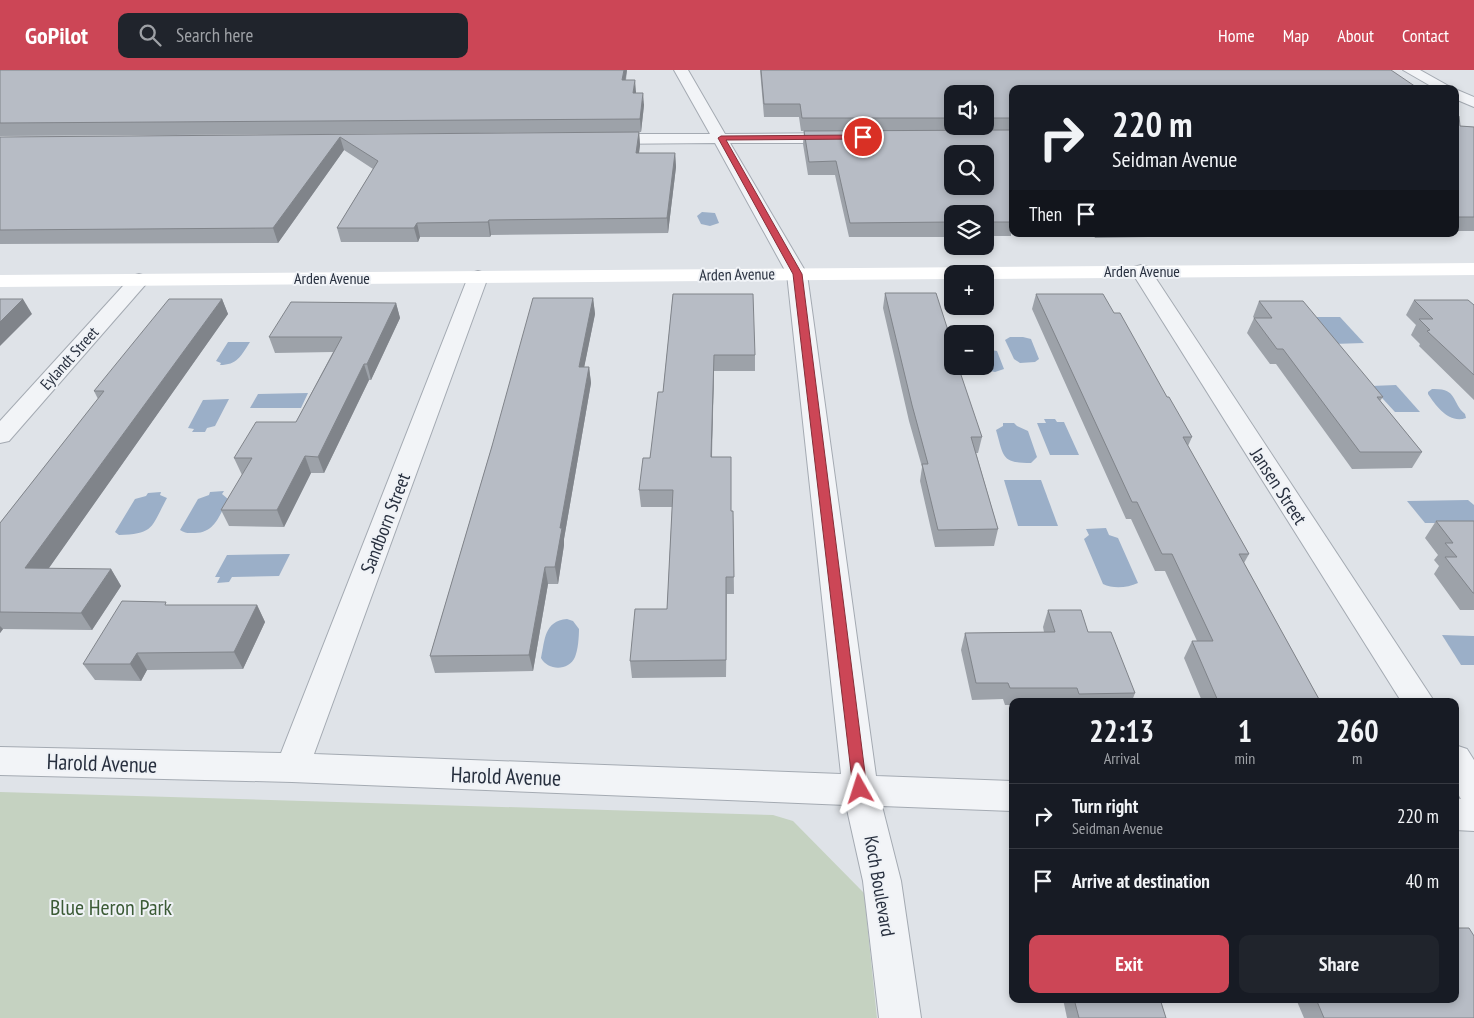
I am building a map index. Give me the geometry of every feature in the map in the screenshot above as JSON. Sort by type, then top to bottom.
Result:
[{"type":"street","name":"Koch Boulevard","points":[[680,70],[798,274],[860,789],[882,880],[900,1018]]},
{"type":"street","points":[[1410,70],[1439,85]]},
{"type":"street","points":[[1459,95],[1474,103]]},
{"type":"street","points":[[589,139],[857,138]]},
{"type":"street","name":"Arden Avenue","points":[[0,281],[1474,269]]},
{"type":"street","name":"Jansen Street","points":[[1141,271],[1416,698]]},
{"type":"street","name":"Sandborn Street","points":[[292,768],[478,277]]},
{"type":"street","name":"Eylandt Street","points":[[0,436],[138,280]]},
{"type":"street","name":"Harold Avenue","points":[[0,761],[292,768],[1009,796]]},
{"type":"street","points":[[1459,765],[1474,789]]},
{"type":"street","points":[[1459,814],[1474,815]]},
{"type":"green space","name":"Blue Heron Park","points":[[0,792],[773,815],[793,821],[864,893],[877,1018],[0,1018]]},
{"type":"water","points":[[702,212],[715,213],[719,223],[710,226],[701,224],[697,216]]},
{"type":"water","points":[[1311,317],[1340,317],[1364,343],[1333,344]]},
{"type":"water","points":[[1010,337],[1031,339],[1039,359],[1035,362],[1020,363],[1014,359],[1005,340]]},
{"type":"water","points":[[228,342],[250,342],[235,361],[226,365],[220,365],[221,363],[216,361]]},
{"type":"water","points":[[994,350],[997,351],[1004,369],[995,372]]},
{"type":"water","points":[[1396,385],[1420,412],[1395,412],[1371,386]]},
{"type":"water","points":[[1432,389],[1440,389],[1450,393],[1466,418],[1454,418],[1444,413],[1428,394]]},
{"type":"water","points":[[308,393],[301,408],[250,408],[258,394]]},
{"type":"water","points":[[229,399],[215,426],[207,428],[205,432],[192,432],[194,429],[188,428],[203,400]]},
{"type":"water","points":[[1044,419],[1055,419],[1057,422],[1064,422],[1079,455],[1050,455],[1037,423],[1046,423]]},
{"type":"water","points":[[1003,423],[1014,423],[1028,431],[1037,457],[1031,463],[1014,462],[1005,457],[996,430],[1003,426]]},
{"type":"water","points":[[1004,480],[1041,480],[1058,526],[1018,526]]},
{"type":"water","points":[[224,491],[222,494],[228,499],[212,526],[207,530],[195,533],[186,533],[180,530],[198,499],[209,495],[210,492]]},
{"type":"water","points":[[161,492],[160,495],[167,498],[150,527],[139,533],[119,535],[115,532],[135,499],[146,496],[148,493]]},
{"type":"water","points":[[1468,500],[1474,505],[1474,523],[1425,523],[1407,501]]},
{"type":"water","points":[[1106,528],[1109,535],[1118,538],[1138,583],[1120,587],[1111,587],[1103,584],[1084,539],[1089,535],[1086,529]]},
{"type":"water","points":[[290,554],[279,576],[232,577],[229,582],[217,583],[220,577],[215,577],[227,555]]},
{"type":"water","points":[[567,619],[573,621],[579,629],[576,654],[568,665],[558,668],[553,667],[541,658],[545,638],[554,623]]},
{"type":"water","points":[[1442,635],[1474,636],[1474,665],[1461,665]]},
{"type":"building","points":[[0,70],[624,70],[622,80],[635,80],[633,93],[643,93],[640,119],[0,123]]},
{"type":"building","points":[[761,70],[1391,70],[1413,85],[1009,85],[1009,118],[994,118],[994,85],[944,85],[944,118],[802,118],[800,104],[764,104]]},
{"type":"building","points":[[1459,116],[1460,126],[1474,127],[1474,217],[1459,217]]},
{"type":"building","points":[[944,130],[944,135],[994,135],[994,130],[1009,130],[1009,222],[994,222],[994,205],[944,205],[944,222],[850,223],[836,161],[809,162],[804,131]]},
{"type":"building","points":[[639,132],[636,153],[675,153],[667,218],[489,220],[488,222],[417,223],[414,228],[337,228],[378,161],[340,137],[273,228],[0,230],[0,137]]},
{"type":"building","points":[[885,293],[936,293],[946,325],[944,325],[944,375],[961,375],[982,437],[971,437],[998,529],[938,530],[922,464],[928,464]]},
{"type":"building","points":[[673,294],[753,294],[755,355],[714,355],[711,457],[731,457],[734,577],[726,577],[726,660],[630,661],[635,609],[667,609],[673,490],[639,490],[643,458],[650,458],[658,392],[663,392]]},
{"type":"building","points":[[1036,294],[1103,294],[1114,313],[1120,313],[1167,397],[1169,397],[1192,437],[1183,437],[1249,554],[1239,554],[1318,698],[1217,698],[1192,641],[1213,641],[1172,554],[1162,554],[1137,502],[1132,502]]},
{"type":"building","points":[[533,298],[593,298],[579,367],[589,367],[560,528],[562,528],[555,567],[545,567],[529,655],[430,656],[492,446]]},
{"type":"building","points":[[0,299],[23,299],[0,322]]},
{"type":"building","points":[[169,299],[222,299],[25,568],[111,569],[81,613],[0,612],[0,523],[104,391],[94,391]]},
{"type":"building","points":[[1414,300],[1468,300],[1474,305],[1474,375],[1427,331],[1430,330],[1419,319],[1433,319]]},
{"type":"building","points":[[1259,301],[1303,301],[1383,397],[1377,397],[1422,452],[1360,452],[1283,349],[1277,349],[1254,318],[1272,318]]},
{"type":"building","points":[[291,302],[396,303],[367,364],[364,364],[318,457],[305,456],[277,510],[221,510],[252,458],[234,458],[256,422],[296,422],[342,337],[269,337]]},
{"type":"building","points":[[1436,521],[1474,521],[1474,593],[1445,557],[1457,557],[1445,543],[1453,543]]},
{"type":"building","points":[[122,601],[166,602],[165,605],[257,605],[234,652],[137,653],[130,664],[83,664]]},
{"type":"building","points":[[1048,610],[1081,610],[1088,632],[1111,632],[1135,693],[1079,694],[1077,688],[1010,688],[1008,683],[976,683],[965,633],[1055,632]]},
{"type":"building","points":[[1459,928],[1469,928],[1474,936],[1474,1018],[1324,1018],[1318,1003],[1459,1003]]},
{"type":"building","points":[[1075,1003],[1161,1003],[1166,1018],[1079,1018]]},
{"type":"route","points":[[860,789],[798,274],[721,138],[863,137]]}]
